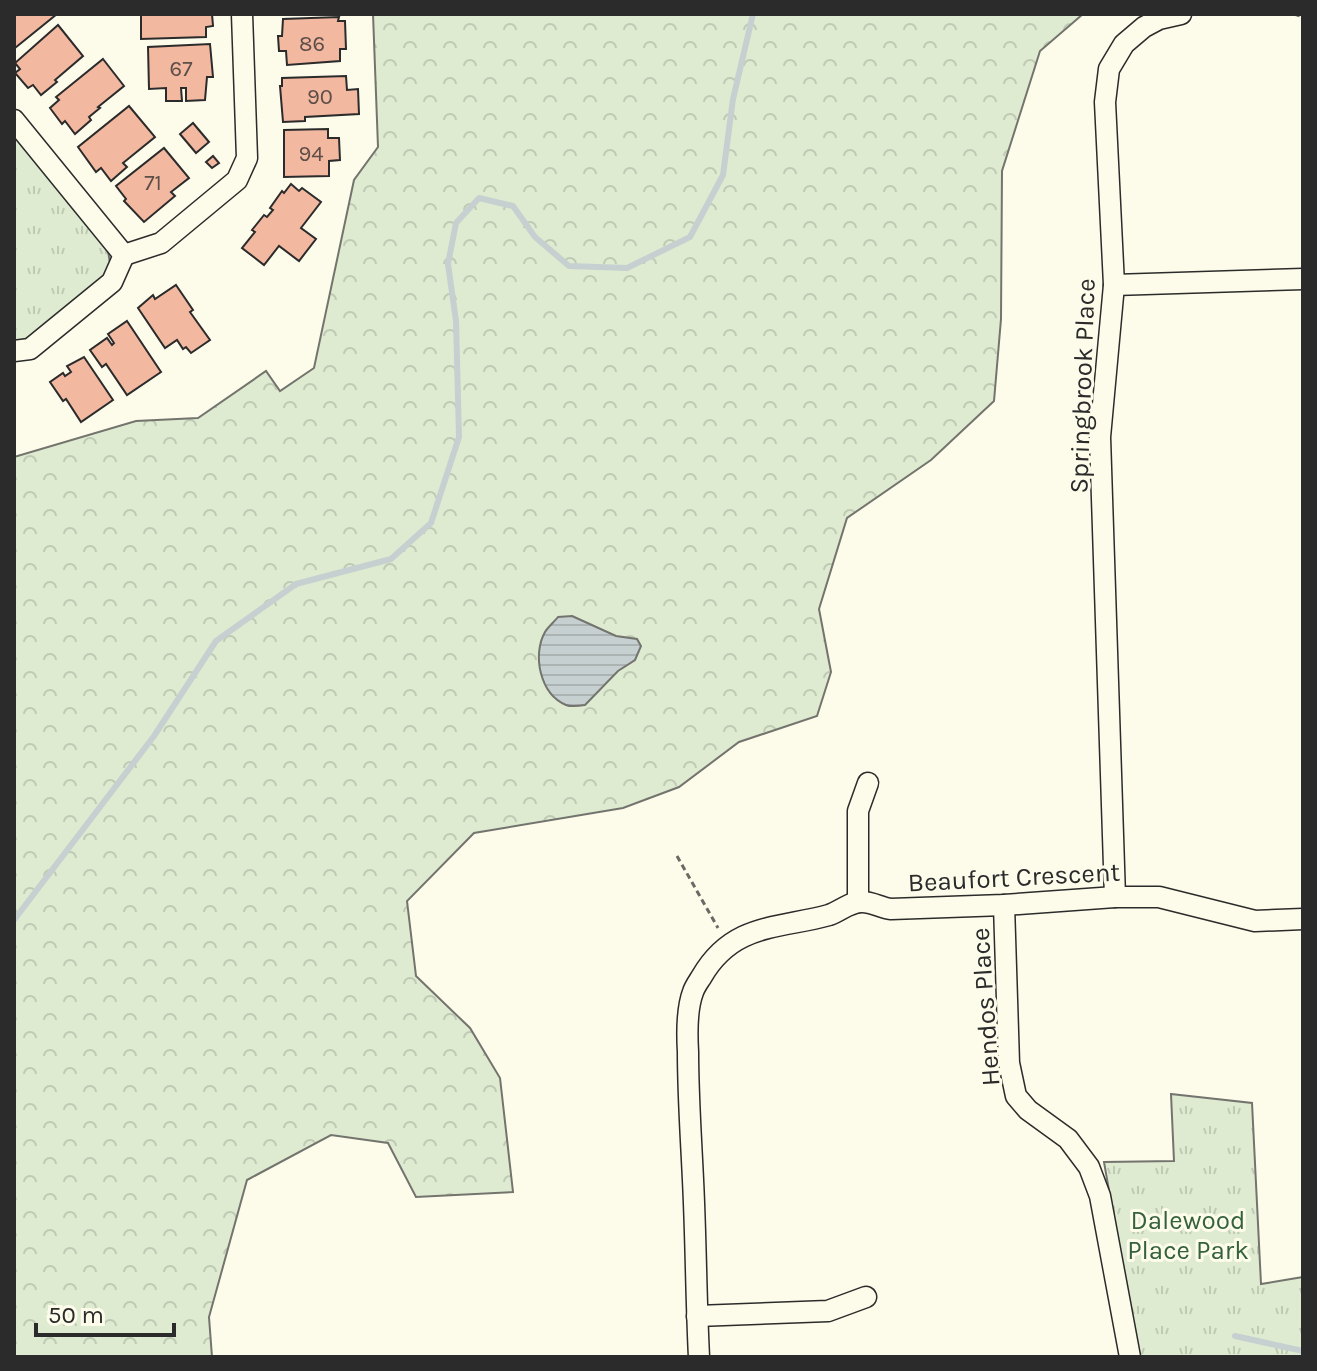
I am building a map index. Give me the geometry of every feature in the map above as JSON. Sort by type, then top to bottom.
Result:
[{"type":"street","points":[[14,351],[30,349],[112,282],[124,255],[161,243],[237,180],[247,158],[242,14]]},
{"type":"street","name":"Springbrook Place","points":[[1115,897],[1100,437],[1114,285],[1105,102],[1109,69],[1124,44],[1159,19],[1181,14]]},
{"type":"street","points":[[14,120],[124,255]]},
{"type":"street","points":[[1114,285],[1303,279]]},
{"type":"street","points":[[699,1357],[688,1099],[687,1031],[692,993],[708,966],[738,938],[769,927],[827,915],[858,902],[858,811],[868,783]]},
{"type":"street","name":"Beaufort Crescent","points":[[858,902],[870,902],[891,909],[1159,897],[1255,921],[1303,919]]},
{"type":"street","name":"Hendos Place","points":[[1004,905],[1009,1063],[1016,1096],[1028,1110],[1068,1139],[1089,1167],[1100,1196],[1130,1357]]},
{"type":"street","points":[[697,1316],[828,1311],[866,1297]]},
{"type":"path","points":[[1294,14],[1303,17]]},
{"type":"path","points":[[677,856],[719,931]]},
{"type":"green space","points":[[373,14],[1083,14],[1040,51],[1002,171],[1001,319],[994,401],[931,460],[847,518],[819,609],[831,672],[817,716],[739,742],[679,787],[623,808],[474,833],[407,901],[416,976],[470,1028],[500,1078],[513,1192],[416,1197],[388,1143],[331,1135],[247,1180],[209,1317],[212,1357],[14,1357],[14,457],[136,421],[198,418],[266,371],[280,391],[314,368],[354,180],[378,147]]},
{"type":"green space","points":[[14,133],[108,251],[110,263],[106,275],[32,337],[14,342]]},
{"type":"green space","name":"Dalewood Place Park","points":[[1171,1094],[1252,1103],[1261,1284],[1303,1277],[1303,1357],[1138,1357],[1104,1162],[1174,1161]]},
{"type":"shaded area","points":[[572,616],[616,636],[637,639],[641,646],[635,660],[618,671],[585,705],[575,706],[557,700],[550,692],[539,662],[541,641],[546,630],[558,617]]},
{"type":"building","points":[[14,14],[57,14],[15,48]]},
{"type":"building","points":[[141,14],[212,14],[213,26],[206,27],[206,37],[141,39]]},
{"type":"building","points":[[339,17],[338,21],[345,21],[346,49],[340,49],[340,61],[287,65],[286,51],[279,51],[278,36],[282,36],[283,19]]},
{"type":"building","points":[[58,25],[83,56],[41,95],[33,85],[28,88],[15,73],[20,69],[15,63]]},
{"type":"building","points":[[210,44],[213,77],[207,77],[205,100],[186,101],[186,88],[181,88],[182,101],[166,101],[166,88],[149,89],[148,47]]},
{"type":"building","points":[[103,59],[124,86],[98,107],[89,117],[91,120],[75,134],[65,121],[62,124],[50,108],[59,100],[56,97]]},
{"type":"building","points":[[346,76],[347,90],[358,89],[359,114],[305,117],[305,121],[283,122],[282,78]]},
{"type":"building","points":[[129,106],[155,137],[123,163],[127,167],[111,181],[101,168],[96,172],[78,147]]},
{"type":"building","points":[[193,123],[209,142],[196,153],[180,134]]},
{"type":"building","points":[[328,129],[328,138],[339,138],[340,160],[329,161],[329,176],[284,177],[284,130]]},
{"type":"building","points":[[164,148],[189,178],[171,192],[175,196],[144,222],[124,201],[126,199],[116,186]]},
{"type":"building","points":[[213,156],[219,163],[212,168],[206,162]]},
{"type":"building","points":[[291,184],[321,202],[301,228],[316,239],[299,261],[279,246],[264,265],[242,248],[255,232],[252,230],[264,215],[267,217],[273,210],[270,208]]},
{"type":"building","points":[[176,285],[210,340],[191,353],[186,347],[183,349],[177,340],[165,348],[138,308],[153,295],[155,299]]},
{"type":"building","points":[[127,321],[161,372],[127,395],[106,364],[102,367],[90,350],[107,338],[112,345],[114,343],[108,334]]},
{"type":"building","points":[[84,357],[113,400],[81,422],[50,382],[63,373],[65,376],[71,372],[67,366]]},
{"type":"waterway","points":[[14,920],[154,736],[216,641],[296,584],[391,559],[431,523],[459,437],[456,321],[448,264],[456,223],[479,198],[513,206],[535,237],[569,266],[627,268],[690,237],[723,175],[733,99],[753,14]]},
{"type":"waterway","points":[[1235,1336],[1303,1351]]}]
